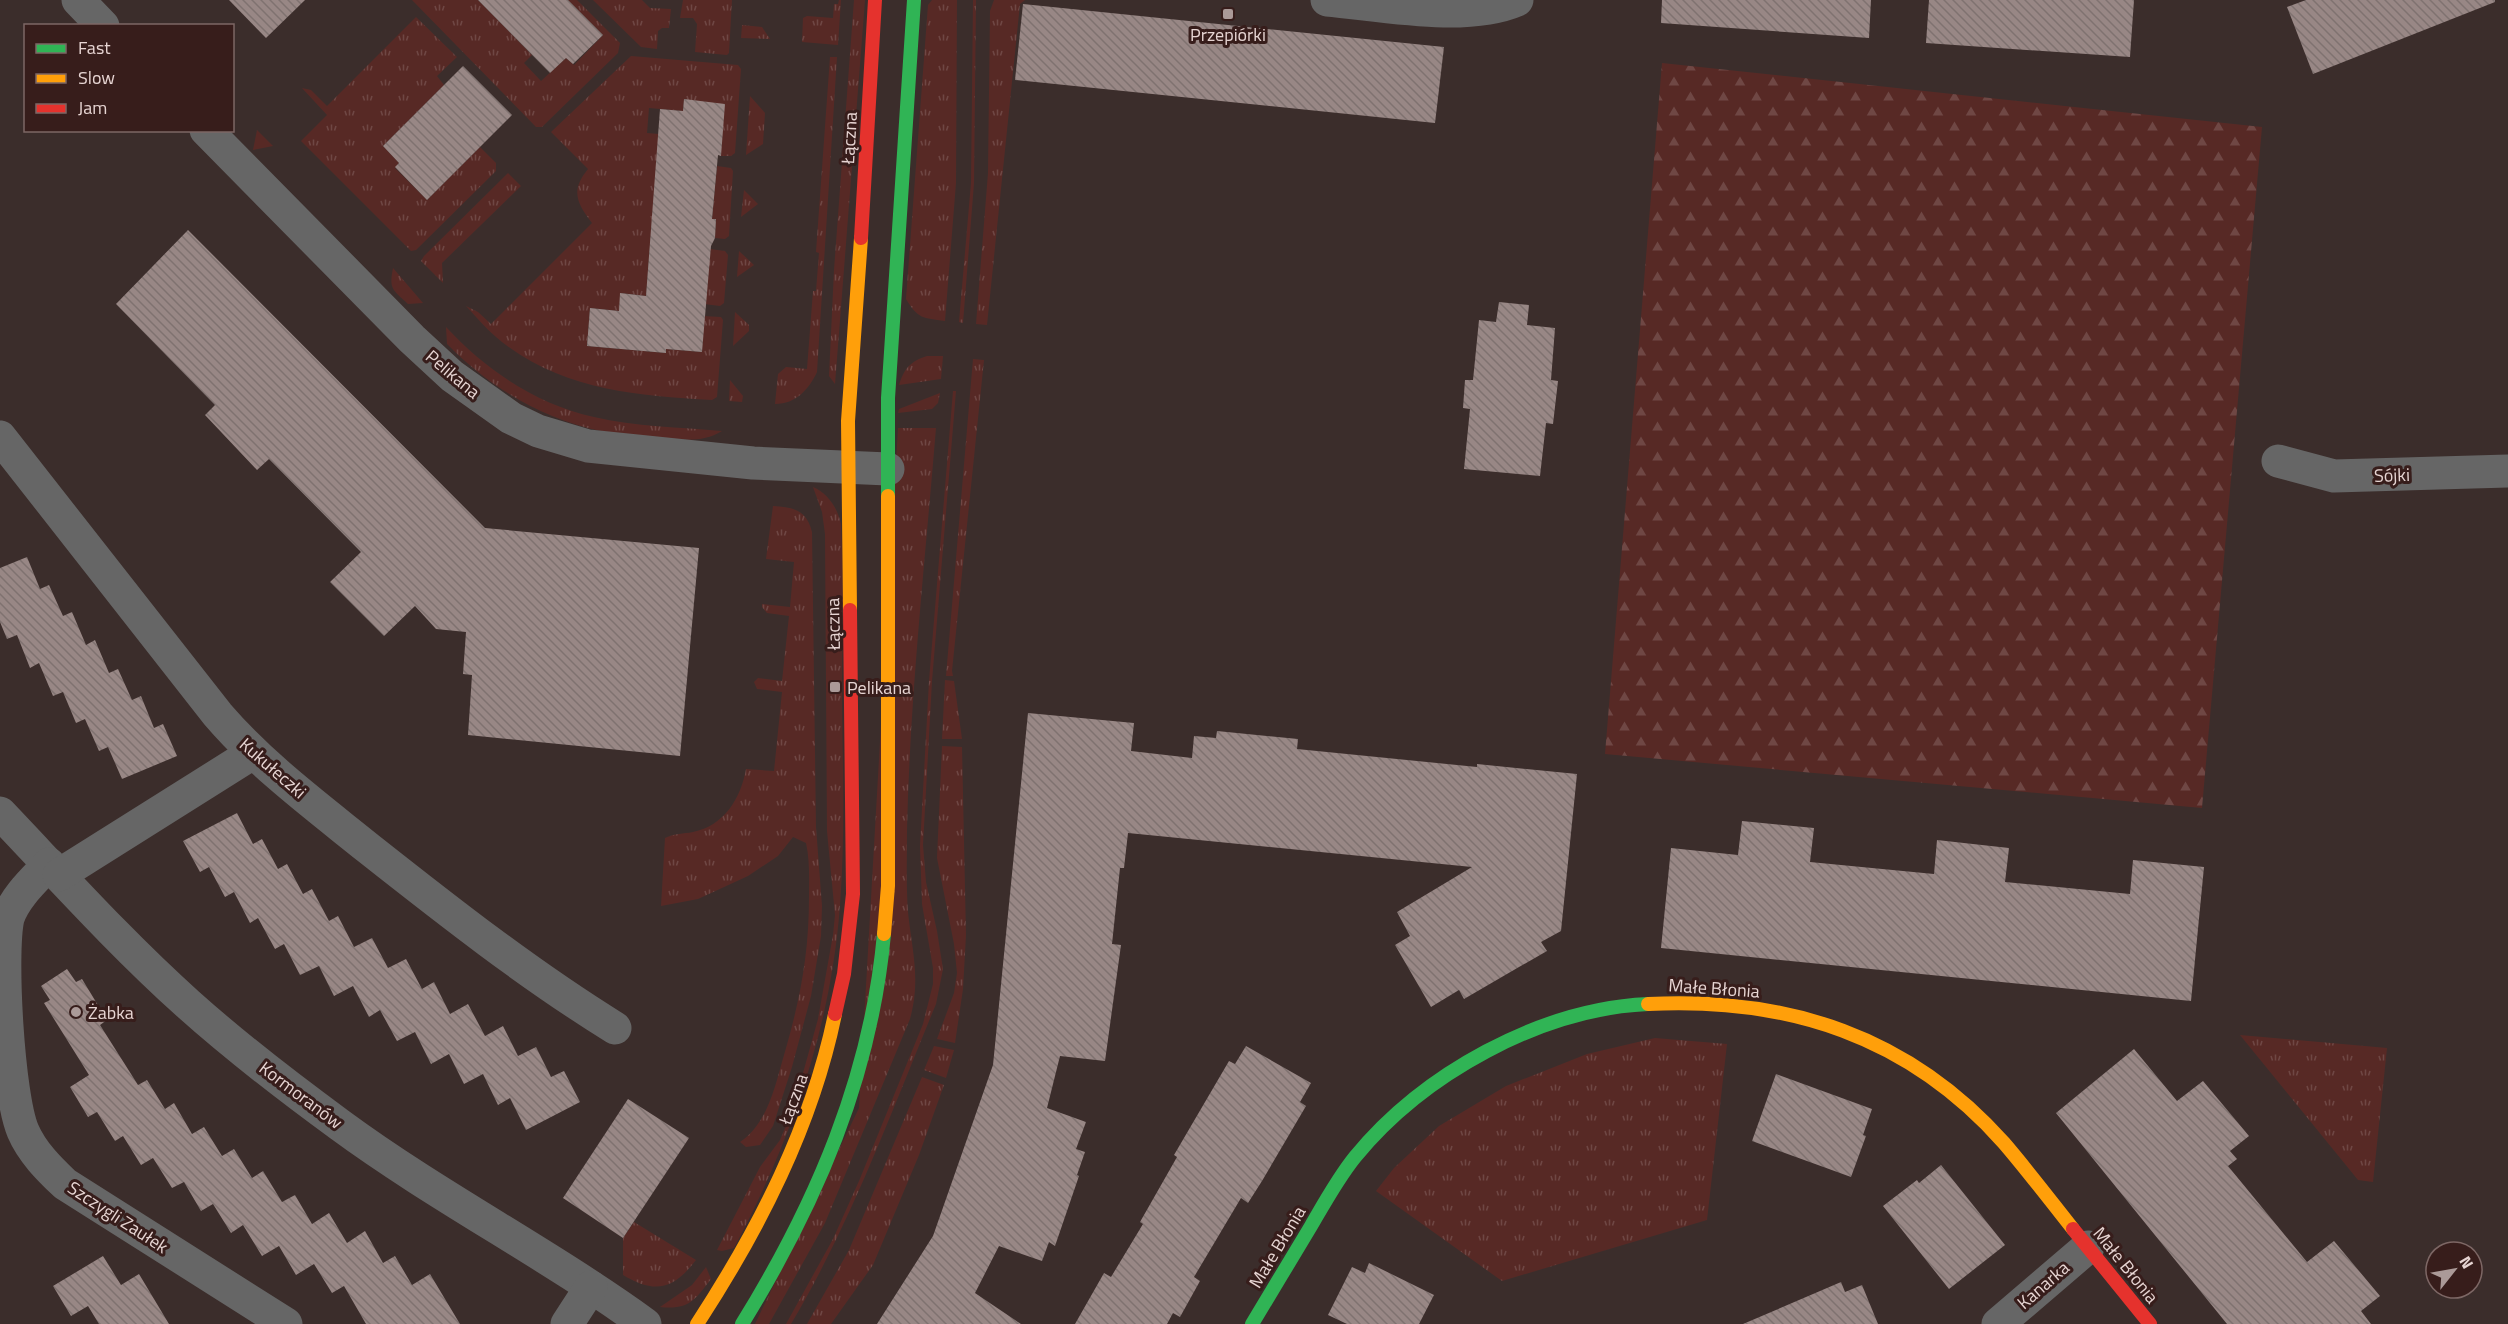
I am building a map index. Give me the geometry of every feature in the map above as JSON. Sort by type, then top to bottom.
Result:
[{"type":"street","points":[[78,0],[101,24]]},
{"type":"street","name":"Łączna","points":[[698,1324],[759,1225],[795,1146],[823,1068],[844,972],[853,881],[849,398],[863,222],[875,0]]},
{"type":"street","points":[[742,1324],[790,1246],[809,1209],[830,1159],[855,1084],[878,985],[885,936],[888,886],[888,469],[891,330],[914,0]]},
{"type":"street","points":[[1327,0],[1453,11],[1483,9],[1517,0]]},
{"type":"street","name":"Pelikana","points":[[208,132],[412,339],[452,376],[512,418],[538,431],[588,446],[753,463],[888,469]]},
{"type":"street","name":"Kukułeczki","points":[[0,437],[218,715],[253,753],[478,935],[553,990],[615,1028]]},
{"type":"street","name":"Sójki","points":[[2278,461],[2334,476],[2508,471]]},
{"type":"street","name":"Szczygli Zaułek","points":[[253,753],[54,869],[14,905],[8,917],[2,957],[10,1062],[17,1111],[23,1131],[42,1160],[65,1184],[286,1324]]},
{"type":"street","name":"Kormoranów","points":[[0,813],[133,952],[187,1003],[294,1091],[395,1164],[591,1287],[645,1324]]},
{"type":"street","name":"Małe Błonia","points":[[1252,1324],[1334,1188],[1360,1151],[1400,1111],[1448,1073],[1500,1043],[1532,1029],[1628,1004],[1678,1000],[1770,1010],[1846,1031],[1897,1054],[1932,1079],[1986,1124],[2004,1143],[2151,1324]]},
{"type":"street","name":"Kanarka","points":[[1998,1324],[2088,1246]]},
{"type":"street","points":[[567,1324],[591,1287]]},
{"type":"green space","points":[[412,0],[478,0],[532,55],[524,63],[541,81],[566,58],[574,65],[603,35],[568,0],[577,0],[620,43],[618,53],[542,127],[536,127]]},
{"type":"green space","points":[[593,0],[642,0],[650,8],[671,9],[669,28],[662,28],[658,31],[657,49],[641,47]]},
{"type":"green space","points":[[683,0],[732,0],[729,53],[727,55],[695,52],[697,24],[693,18],[680,18]]},
{"type":"green space","points":[[841,0],[838,45],[802,42],[803,18],[807,16],[833,18],[834,4],[838,4]]},
{"type":"green space","points":[[854,0],[865,0],[835,384],[829,376],[834,270]]},
{"type":"green space","points":[[932,0],[957,0],[956,183],[945,321],[918,314],[906,299],[928,5]]},
{"type":"green space","points":[[973,0],[976,0],[974,183],[963,323],[959,322],[971,183]]},
{"type":"green space","points":[[994,0],[1025,0],[1020,4],[987,325],[976,324],[988,173],[990,11]]},
{"type":"green space","points":[[416,17],[457,57],[437,76],[444,85],[383,146],[399,163],[395,168],[427,200],[480,147],[496,163],[496,171],[416,250],[411,251],[301,141],[327,115],[302,88],[311,90],[327,106]]},
{"type":"green space","points":[[742,25],[762,27],[770,39],[741,38]]},
{"type":"green space","points":[[631,56],[738,65],[741,69],[735,153],[731,156],[721,156],[686,99],[684,99],[683,111],[649,108],[647,133],[659,134],[646,296],[621,293],[619,311],[590,308],[587,346],[666,353],[666,349],[702,352],[703,316],[721,317],[723,320],[717,397],[712,400],[656,396],[602,388],[576,381],[526,358],[502,342],[466,306],[478,312],[491,324],[592,223],[579,203],[577,190],[588,169],[551,132]]},
{"type":"green space","points":[[830,57],[837,57],[817,372],[801,394],[789,401],[775,404],[778,374],[786,367],[807,369],[813,291],[816,291],[819,253],[816,252]]},
{"type":"green space","points":[[1662,63],[2262,127],[2202,808],[1605,754]]},
{"type":"green space","points":[[750,96],[765,113],[763,144],[746,155]]},
{"type":"green space","points":[[257,130],[273,146],[253,150]]},
{"type":"green space","points":[[717,166],[731,168],[733,171],[729,236],[725,239],[715,238],[716,219],[712,219]]},
{"type":"green space","points":[[508,173],[521,186],[442,263],[443,283],[421,261]]},
{"type":"green space","points":[[744,190],[758,204],[741,217]]},
{"type":"green space","points":[[710,249],[725,251],[728,255],[724,303],[720,306],[704,304]]},
{"type":"green space","points":[[739,251],[754,265],[737,277]]},
{"type":"green space","points":[[393,268],[423,303],[408,304],[395,292],[391,280]]},
{"type":"green space","points":[[735,312],[749,325],[749,331],[733,346]]},
{"type":"green space","points":[[446,327],[461,343],[495,371],[552,404],[594,417],[641,425],[722,431],[706,438],[681,439],[621,434],[579,426],[517,399],[480,374],[447,344]]},
{"type":"green space","points":[[927,356],[943,356],[941,379],[899,385],[909,366]]},
{"type":"green space","points":[[973,359],[984,360],[953,676],[946,676]]},
{"type":"green space","points":[[730,380],[743,396],[742,402],[729,401]]},
{"type":"green space","points":[[953,391],[956,391],[932,681],[923,845],[926,882],[943,969],[936,1004],[869,1167],[813,1286],[791,1324],[786,1324],[833,1239],[859,1181],[923,1024],[933,984],[933,968],[922,904],[920,846],[929,681]]},
{"type":"green space","points":[[940,393],[938,403],[932,409],[898,413],[899,409]]},
{"type":"green space","points":[[898,428],[936,428],[915,679],[907,830],[908,912],[915,965],[913,1005],[910,1019],[825,1223],[769,1324],[755,1324],[859,1108]]},
{"type":"green space","points":[[813,487],[832,502],[841,524],[843,830],[842,880],[835,950],[818,1039],[790,1125],[755,1208],[734,1248],[722,1251],[717,1250],[760,1167],[780,1140],[793,1109],[818,1019],[833,935],[835,915],[827,831],[825,534],[822,512]]},
{"type":"green space","points":[[773,506],[787,507],[803,514],[812,532],[816,827],[822,906],[821,936],[811,996],[773,1126],[760,1145],[746,1147],[740,1142],[757,1125],[774,1091],[799,996],[809,918],[809,870],[806,843],[793,837],[778,856],[748,876],[698,899],[661,906],[665,838],[704,829],[714,824],[735,800],[746,769],[774,771],[782,692],[757,689],[754,682],[758,678],[782,681],[789,616],[767,613],[762,604],[790,607],[794,562],[766,559]]},
{"type":"green space","points":[[945,680],[954,681],[962,739],[942,739]]},
{"type":"green space","points":[[942,746],[962,747],[966,935],[963,989],[955,1043],[937,1039],[954,993],[957,973],[954,944],[937,858]]},
{"type":"green space","points":[[2240,1035],[2387,1048],[2373,1182],[2358,1180]]},
{"type":"green space","points":[[1655,1038],[1727,1044],[1707,1220],[1502,1281],[1376,1191],[1394,1168],[1439,1126],[1506,1086],[1587,1054]]},
{"type":"green space","points":[[934,1046],[954,1050],[946,1078],[924,1070]]},
{"type":"green space","points":[[922,1077],[944,1085],[919,1155],[873,1265],[831,1324],[807,1324],[849,1250]]},
{"type":"green space","points":[[634,1222],[696,1260],[679,1278],[663,1286],[645,1285],[623,1275],[623,1238]]},
{"type":"green space","points":[[706,1267],[711,1279],[695,1298],[678,1307],[660,1307],[692,1285]]},
{"type":"building","points":[[229,0],[305,0],[266,38]]},
{"type":"building","points":[[478,0],[568,0],[603,35],[573,64],[566,58],[550,73]]},
{"type":"building","points":[[1662,0],[1871,0],[1869,38],[1661,23]]},
{"type":"building","points":[[1929,0],[2134,0],[2130,57],[1926,43]]},
{"type":"building","points":[[2306,0],[2495,0],[2495,2],[2313,74],[2287,7]]},
{"type":"building","points":[[1023,4],[1444,47],[1435,123],[1015,80]]},
{"type":"building","points":[[463,66],[512,115],[427,200],[395,167],[399,163],[383,146]]},
{"type":"building","points":[[684,99],[725,104],[721,156],[718,155],[712,219],[716,219],[715,238],[711,246],[702,352],[666,349],[666,353],[587,346],[590,308],[619,311],[620,293],[646,296],[660,109],[683,111]]},
{"type":"building","points":[[188,230],[485,528],[699,548],[680,756],[468,735],[472,675],[463,674],[466,632],[436,629],[415,606],[384,636],[330,582],[361,552],[269,459],[257,470],[205,415],[215,405],[116,304]]},
{"type":"building","points":[[1499,302],[1529,305],[1527,325],[1555,328],[1551,380],[1558,381],[1553,424],[1546,423],[1540,476],[1464,469],[1470,409],[1463,408],[1465,380],[1473,380],[1479,320],[1496,322]]},
{"type":"building","points":[[27,557],[40,589],[49,585],[63,616],[72,612],[86,645],[95,640],[109,673],[118,669],[132,700],[141,696],[154,728],[163,724],[177,756],[122,779],[108,747],[99,751],[85,719],[76,723],[63,692],[53,696],[39,663],[30,668],[17,635],[7,639],[0,622],[0,568]]},
{"type":"building","points":[[1028,713],[1134,723],[1131,751],[1192,758],[1194,736],[1216,738],[1217,731],[1298,739],[1297,749],[1477,767],[1477,764],[1577,774],[1561,931],[1541,942],[1547,951],[1464,999],[1459,990],[1431,1007],[1395,945],[1410,936],[1397,912],[1472,867],[1128,833],[1124,868],[1120,868],[1112,944],[1121,945],[1105,1061],[1060,1056],[1047,1108],[1086,1122],[1076,1149],[1085,1152],[1077,1175],[1079,1176],[1055,1246],[1049,1242],[1042,1261],[999,1246],[975,1293],[1021,1324],[877,1324],[933,1236],[993,1065]]},
{"type":"building","points":[[237,813],[253,844],[262,839],[278,869],[287,864],[303,894],[312,889],[329,921],[338,916],[354,947],[372,938],[388,968],[406,959],[422,989],[434,982],[450,1014],[468,1004],[485,1036],[503,1026],[518,1056],[536,1047],[551,1077],[564,1071],[580,1102],[526,1130],[510,1098],[498,1105],[483,1074],[464,1084],[449,1054],[431,1064],[415,1032],[397,1041],[380,1010],[369,1017],[353,986],[334,996],[319,966],[300,975],[284,944],[275,949],[258,918],[250,923],[234,892],[225,897],[209,867],[200,872],[183,841]]},
{"type":"building","points":[[1742,821],[1814,828],[1810,862],[1934,874],[1937,840],[2009,848],[2005,882],[2130,894],[2133,860],[2204,867],[2191,1001],[1661,948],[1671,848],[1738,855]]},
{"type":"building","points":[[67,969],[76,982],[82,979],[107,1020],[100,1025],[138,1085],[147,1080],[165,1109],[174,1103],[192,1134],[204,1127],[222,1156],[234,1149],[252,1178],[263,1171],[282,1202],[295,1195],[312,1224],[329,1213],[347,1243],[365,1231],[383,1263],[395,1256],[412,1285],[430,1274],[460,1324],[366,1324],[344,1286],[332,1293],[314,1264],[296,1275],[279,1246],[262,1256],[243,1225],[231,1233],[213,1204],[201,1211],[184,1182],[172,1188],[153,1158],[141,1165],[123,1136],[115,1141],[97,1112],[88,1117],[70,1087],[89,1075],[44,1003],[50,1000],[41,986]]},
{"type":"building","points":[[1246,1046],[1311,1083],[1300,1102],[1306,1106],[1248,1203],[1241,1198],[1194,1277],[1200,1281],[1180,1317],[1173,1313],[1167,1324],[1075,1324],[1104,1273],[1111,1277],[1143,1224],[1140,1222],[1177,1157],[1174,1155],[1229,1061],[1235,1064]]},
{"type":"building","points":[[2134,1049],[2177,1101],[2203,1081],[2249,1136],[2230,1151],[2237,1159],[2228,1166],[2307,1262],[2334,1241],[2380,1296],[2361,1311],[2371,1324],[2227,1324],[2056,1113]]},
{"type":"building","points":[[1776,1074],[1872,1109],[1863,1135],[1866,1136],[1851,1177],[1752,1141]]},
{"type":"building","points":[[628,1099],[689,1138],[623,1238],[563,1198]]},
{"type":"building","points":[[1941,1165],[2005,1245],[1949,1289],[1883,1206],[1917,1180],[1919,1183]]},
{"type":"building","points":[[103,1256],[121,1285],[139,1274],[169,1324],[99,1324],[88,1306],[71,1316],[53,1286]]},
{"type":"building","points":[[1369,1263],[1434,1295],[1419,1324],[1347,1324],[1328,1315],[1352,1267],[1365,1273]]},
{"type":"building","points":[[1841,1282],[1845,1292],[1862,1285],[1878,1324],[1743,1324]]},
{"type":"traffic: fast","points":[[888,496],[888,398],[914,0]]},
{"type":"traffic: fast","points":[[742,1324],[794,1233],[836,1138],[867,1038],[884,934]]},
{"type":"traffic: fast","points":[[1252,1324],[1349,1165],[1383,1127],[1414,1099],[1449,1073],[1487,1051],[1526,1033],[1566,1018],[1607,1009],[1648,1004]]},
{"type":"traffic: slow","points":[[850,610],[848,421],[861,238]]},
{"type":"traffic: slow","points":[[884,934],[888,886],[888,496]]},
{"type":"traffic: slow","points":[[1648,1004],[1700,1004],[1749,1008],[1797,1017],[1843,1031],[1887,1050],[1928,1075],[1967,1106],[2004,1143],[2073,1229]]},
{"type":"traffic: slow","points":[[697,1324],[762,1214],[781,1175],[812,1096],[835,1014]]},
{"type":"traffic: jam","points":[[861,238],[875,0]]},
{"type":"traffic: jam","points":[[835,1014],[844,974],[853,894],[850,610]]},
{"type":"traffic: jam","points":[[2073,1229],[2150,1324]]},
{"type":"place","name":"Przepiórki","points":[[1228,14]]},
{"type":"place","name":"Pelikana","points":[[835,687]]},
{"type":"place","name":"Żabka","points":[[76,1012]]}]
